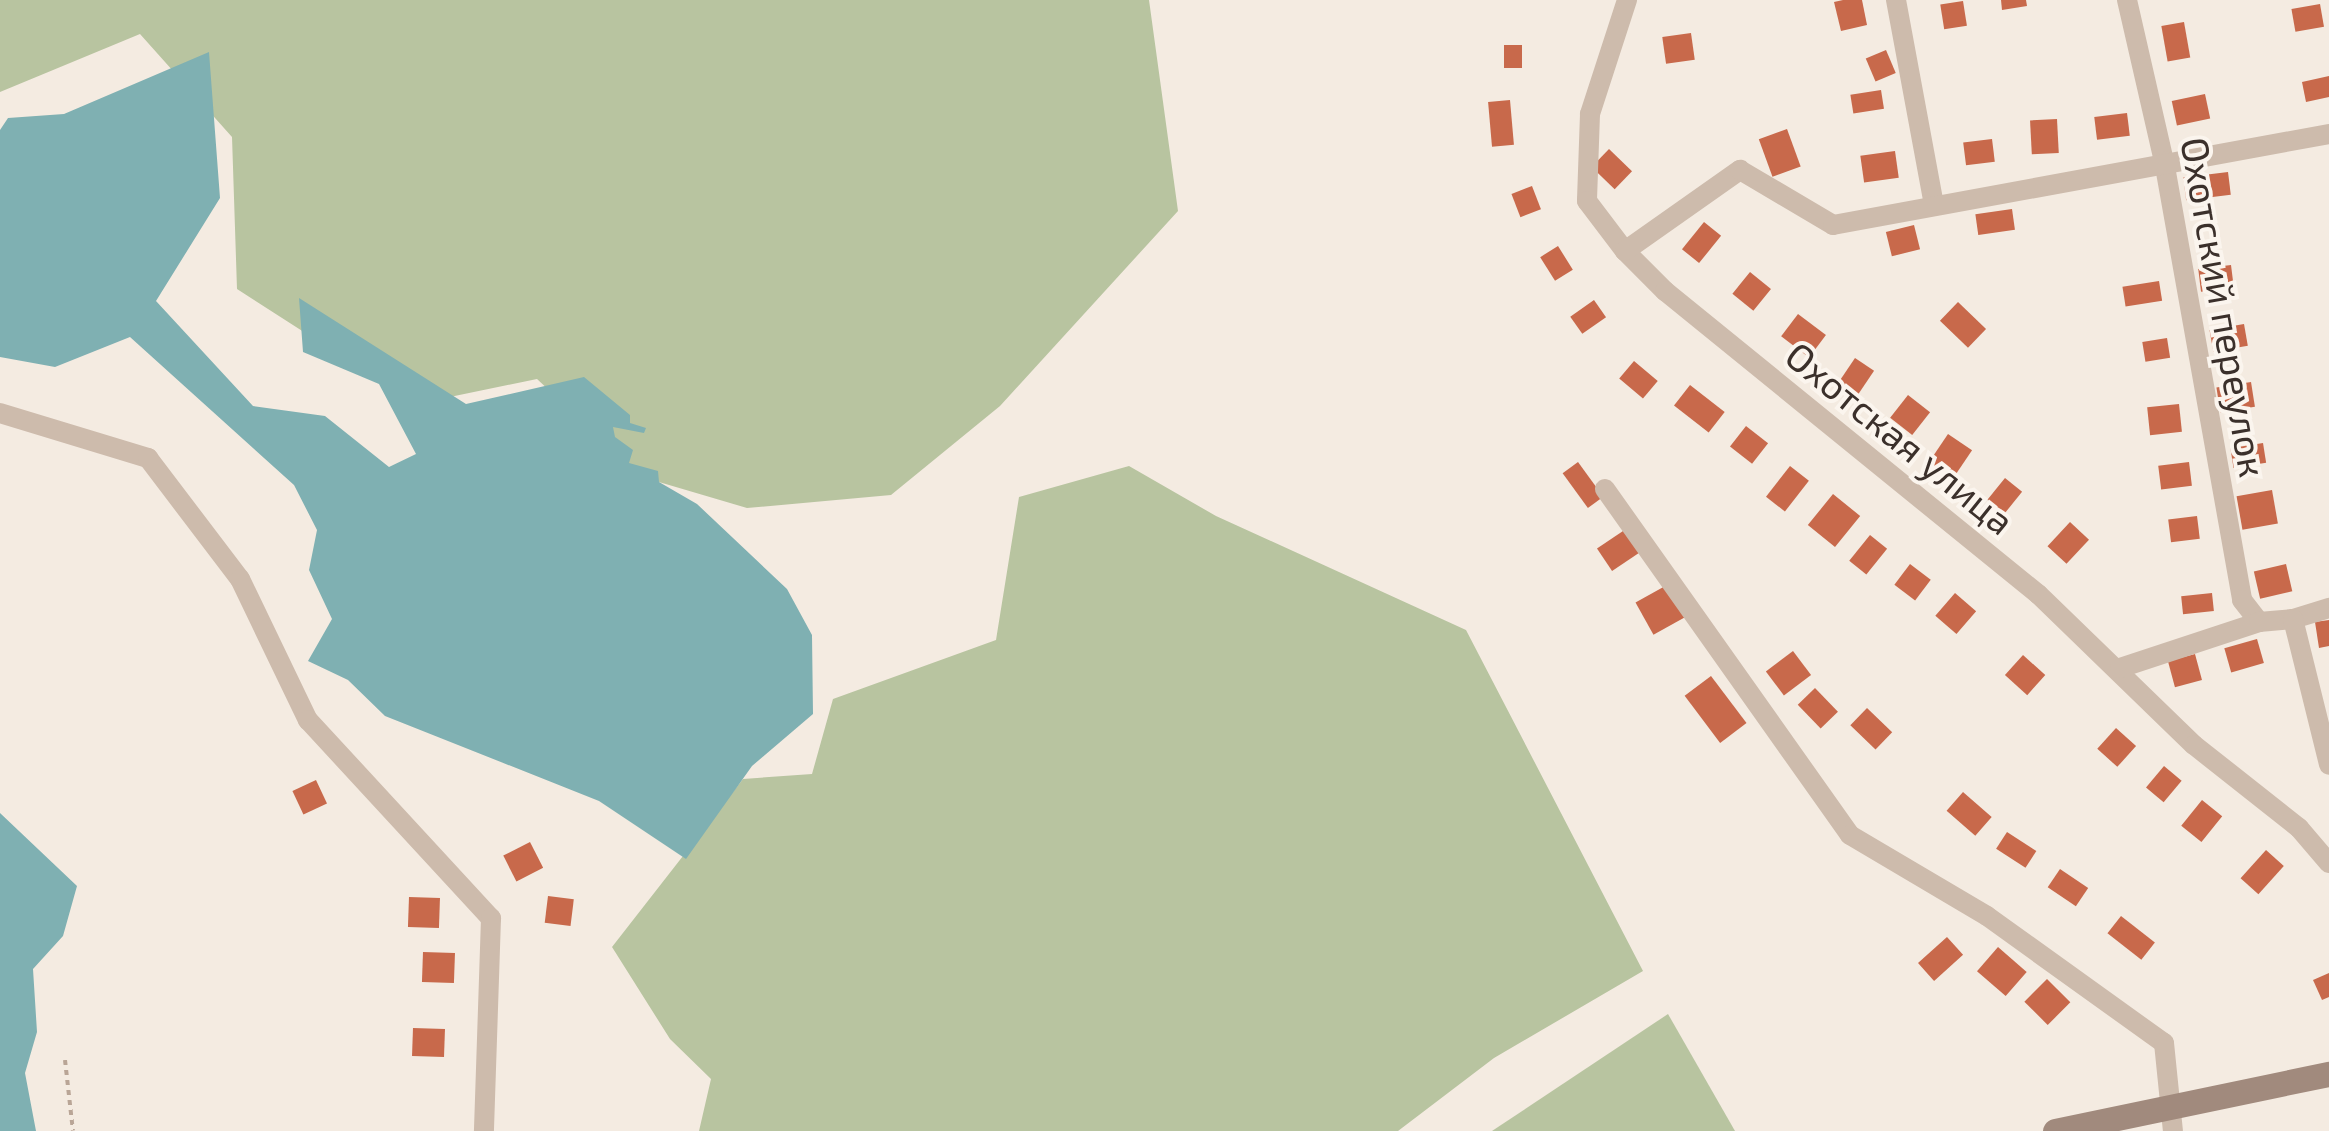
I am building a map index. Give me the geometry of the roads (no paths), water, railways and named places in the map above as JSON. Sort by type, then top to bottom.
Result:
[{"type":"main road","points":[[2055,1131],[2174,1118],[2329,1074]]},
{"type":"street","name":"Охотская улица","points":[[1627,0],[1590,114],[1586,201],[1626,251],[1665,291],[2120,668],[2194,745],[2299,828],[2329,863]]},
{"type":"street","points":[[1896,0],[1934,206]]},
{"type":"street","name":"Охотский переулок","points":[[2127,0],[2164,161],[2242,600],[2260,622]]},
{"type":"street","points":[[1626,251],[1740,170],[1833,225],[2164,161],[2329,134]]},
{"type":"street","points":[[0,413],[148,458],[240,579],[308,720],[491,918],[484,1131]]},
{"type":"street","points":[[1605,489],[1850,835],[1988,916],[2164,1044],[2174,1118]]},
{"type":"street","points":[[2120,668],[2260,622],[2293,619],[2329,608]]},
{"type":"street","points":[[2293,619],[2329,764]]},
{"type":"water","points":[[209,52],[220,198],[156,301],[253,406],[325,416],[389,467],[416,454],[379,384],[303,352],[299,298],[466,404],[584,377],[630,415],[630,423],[646,428],[644,433],[613,427],[615,437],[633,450],[629,463],[658,471],[659,482],[697,504],[787,589],[812,635],[813,714],[752,766],[686,859],[599,801],[385,716],[348,680],[308,661],[332,619],[309,570],[317,530],[294,485],[130,337],[55,367],[0,357],[0,130],[8,118],[64,114]]},
{"type":"water","points":[[0,813],[77,886],[63,936],[33,969],[37,1032],[25,1073],[36,1131],[0,1131]]}]
